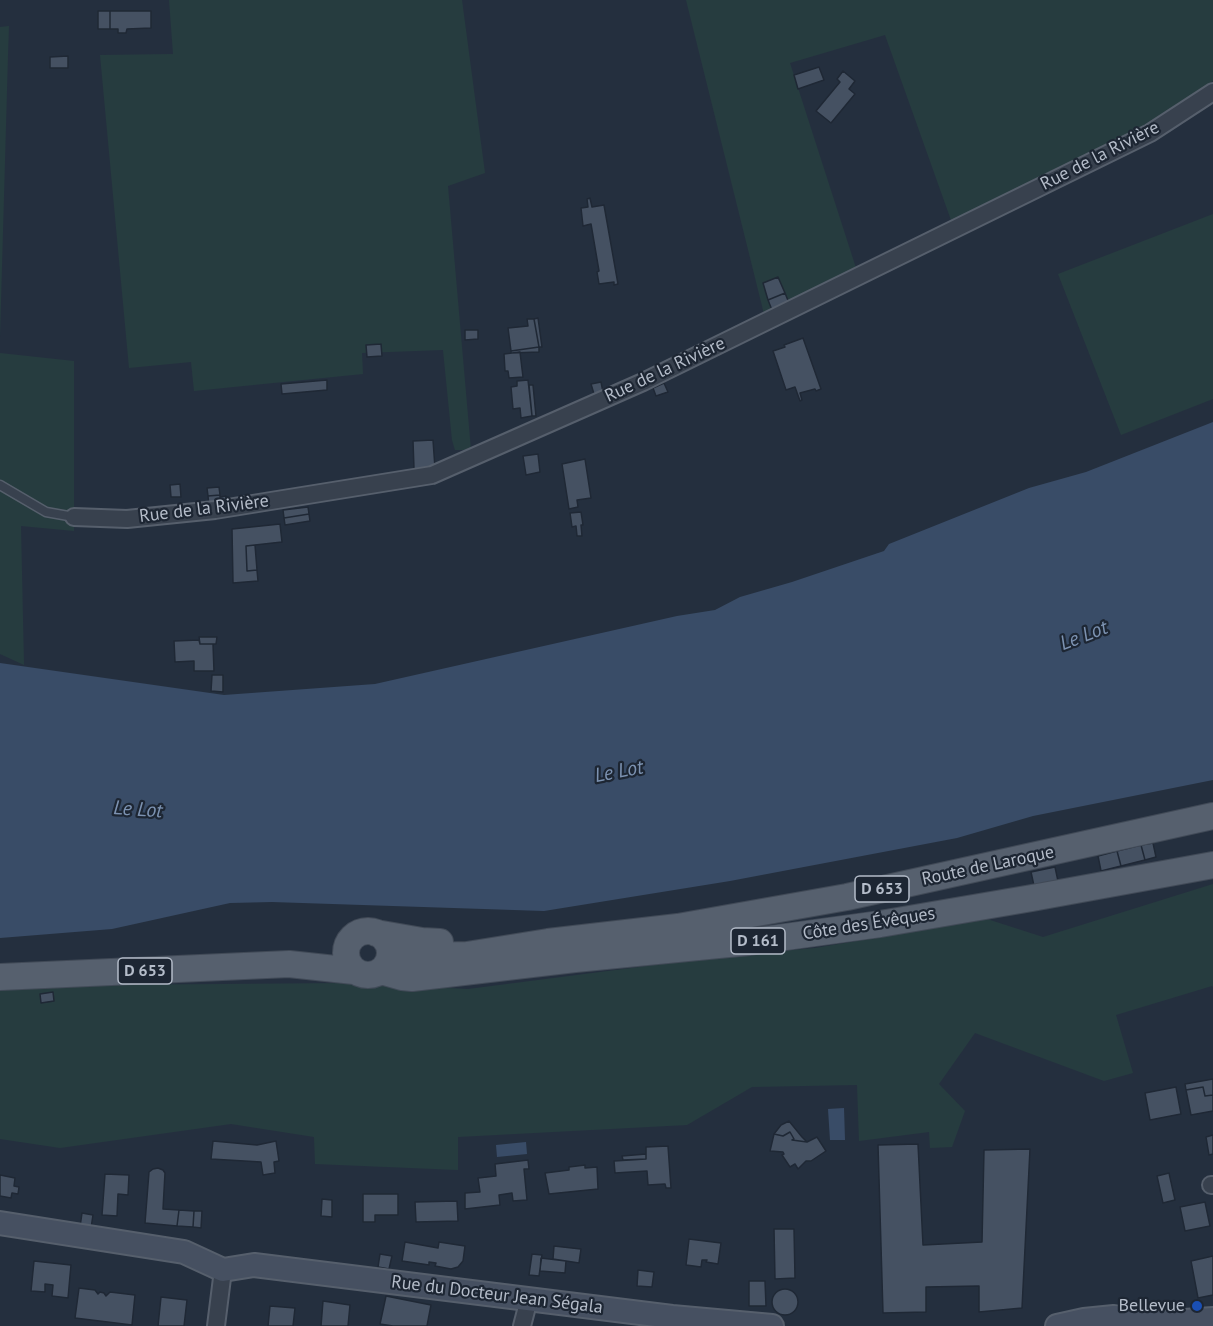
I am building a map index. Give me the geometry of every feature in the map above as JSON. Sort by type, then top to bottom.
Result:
[{"type":"main road","name":"Route de Laroque","points":[[385,964],[678,927],[847,897],[1213,816]]},
{"type":"main road","name":"Côte des Évêques","points":[[385,964],[402,977],[412,978],[749,942],[880,924],[1213,865]]},
{"type":"main road","points":[[369,931],[383,937],[388,943],[385,964],[374,974],[360,974],[351,958],[350,940],[362,932],[369,931]]},
{"type":"main road","name":"Route de Laroque","points":[[376,933],[449,943],[548,942]]},
{"type":"main road","name":"D 653","points":[[0,977],[289,964],[325,956],[351,958]]},
{"type":"street","name":"Rue de la Rivière","points":[[74,517],[127,519],[215,510],[432,475],[643,382],[1150,133],[1213,92]]},
{"type":"street","points":[[0,1223],[184,1252],[223,1270],[216,1326]]},
{"type":"street","name":"Rue du Docteur Jean Ségala","points":[[223,1270],[254,1265],[672,1317],[772,1326]]},
{"type":"street","points":[[522,1326],[529,1299]]},
{"type":"street","points":[[1057,1326],[1114,1317],[1151,1325],[1213,1319]]},
{"type":"lane","points":[[0,485],[46,512],[74,517]]},
{"type":"green space","points":[[169,0],[462,0],[485,173],[448,186],[471,450],[455,450],[452,440],[443,350],[362,353],[363,374],[194,391],[191,362],[129,368],[100,55],[173,54]]},
{"type":"green space","points":[[686,0],[1213,0],[1213,81],[1133,132],[952,223],[885,35],[790,63],[856,268],[764,314]]},
{"type":"green space","points":[[9,26],[8,55],[0,337],[0,27]]},
{"type":"green space","points":[[1213,214],[1213,399],[1121,435],[1058,274]]},
{"type":"green space","points":[[0,353],[74,361],[74,531],[21,526],[24,665],[0,654]]},
{"type":"green space","points":[[1213,884],[1213,987],[1116,1015],[1133,1073],[1104,1081],[975,1033],[939,1084],[965,1111],[952,1147],[930,1148],[929,1132],[859,1141],[857,1085],[752,1087],[687,1125],[458,1137],[458,1170],[315,1164],[314,1137],[231,1124],[60,1148],[0,1139],[0,987],[347,983],[468,989],[732,955],[815,948],[987,919],[1043,937]]},
{"type":"water","name":"Le Lot","points":[[1213,422],[1213,780],[1033,816],[957,838],[730,881],[544,911],[272,902],[230,903],[112,929],[0,938],[0,663],[224,695],[375,684],[677,616],[715,610],[740,597],[884,551],[889,544],[1029,488],[1086,472]]},
{"type":"water","points":[[844,1108],[845,1140],[830,1140],[828,1109]]},
{"type":"water","points":[[526,1142],[527,1154],[497,1157],[496,1145]]},
{"type":"building","points":[[98,11],[110,11],[110,29],[98,29]]},
{"type":"building","points":[[110,11],[151,11],[151,28],[127,29],[126,33],[118,33],[118,29],[110,29]]},
{"type":"building","points":[[68,56],[68,68],[50,68],[50,57]]},
{"type":"building","points":[[819,67],[824,80],[798,89],[794,75]]},
{"type":"building","points":[[843,71],[855,81],[849,89],[855,94],[831,123],[816,111],[840,82],[837,79]]},
{"type":"building","points":[[590,198],[592,207],[604,205],[618,284],[614,285],[614,282],[599,284],[591,224],[583,226],[581,208],[588,207],[587,199]]},
{"type":"building","points":[[778,277],[785,293],[768,300],[763,283]]},
{"type":"building","points":[[785,293],[791,308],[774,315],[768,300]]},
{"type":"building","points":[[538,318],[542,347],[539,347],[534,319]]},
{"type":"building","points":[[527,319],[534,319],[539,347],[511,351],[508,328],[528,326]]},
{"type":"building","points":[[465,330],[478,330],[478,339],[465,340]]},
{"type":"building","points":[[803,338],[821,389],[800,393],[802,400],[800,401],[795,387],[786,390],[773,351]]},
{"type":"building","points":[[381,344],[382,356],[367,357],[366,345]]},
{"type":"building","points":[[539,347],[539,352],[511,353],[511,351]]},
{"type":"building","points":[[520,352],[523,377],[509,378],[508,371],[505,371],[504,354]]},
{"type":"building","points":[[327,380],[327,390],[282,394],[281,384]]},
{"type":"building","points":[[528,380],[532,416],[521,418],[520,408],[513,409],[511,387],[517,386],[517,381]]},
{"type":"building","points":[[601,382],[603,392],[594,394],[591,384]]},
{"type":"building","points":[[664,383],[668,392],[656,396],[653,388]]},
{"type":"building","points":[[529,385],[533,385],[536,416],[532,416]]},
{"type":"building","points":[[433,440],[435,468],[414,469],[413,441]]},
{"type":"building","points":[[538,454],[540,472],[526,475],[523,456]]},
{"type":"building","points":[[585,459],[591,498],[577,500],[578,507],[569,509],[562,464]]},
{"type":"building","points":[[180,484],[181,497],[171,497],[170,485]]},
{"type":"building","points":[[219,487],[220,495],[208,496],[207,488]]},
{"type":"building","points":[[220,495],[220,497],[226,496],[227,504],[209,506],[208,496]]},
{"type":"building","points":[[308,507],[309,514],[284,518],[283,510]]},
{"type":"building","points":[[581,512],[582,536],[577,536],[576,526],[572,527],[570,513]]},
{"type":"building","points":[[309,514],[310,521],[285,525],[284,518]]},
{"type":"building","points":[[280,524],[282,542],[246,546],[247,571],[257,570],[258,581],[233,583],[232,529]]},
{"type":"building","points":[[255,545],[257,570],[247,571],[246,546]]},
{"type":"building","points":[[199,637],[217,637],[216,644],[200,644]]},
{"type":"building","points":[[199,640],[200,644],[213,644],[214,671],[194,671],[194,661],[175,662],[174,641]]},
{"type":"building","points":[[212,675],[223,675],[223,692],[211,691]]},
{"type":"building","points":[[1153,843],[1156,857],[1145,860],[1141,845]]},
{"type":"building","points":[[1141,845],[1145,860],[1121,866],[1117,851]]},
{"type":"building","points":[[1117,851],[1121,866],[1101,871],[1098,856]]},
{"type":"building","points":[[1055,867],[1058,881],[1034,886],[1031,872]]},
{"type":"building","points":[[53,992],[54,1001],[41,1003],[40,994]]},
{"type":"building","points":[[1213,1079],[1213,1095],[1205,1096],[1203,1087],[1186,1090],[1185,1084]]},
{"type":"building","points":[[1176,1087],[1181,1114],[1150,1120],[1145,1093]]},
{"type":"building","points":[[1203,1087],[1205,1096],[1213,1095],[1213,1111],[1191,1115],[1186,1090]]},
{"type":"building","points":[[789,1121],[807,1142],[792,1140],[794,1139],[790,1132],[783,1136],[774,1134],[781,1125]]},
{"type":"building","points":[[790,1132],[794,1139],[792,1140],[807,1142],[817,1137],[826,1151],[811,1161],[806,1161],[798,1169],[795,1164],[790,1167],[782,1155],[783,1152],[770,1151],[774,1134],[783,1136]]},
{"type":"building","points":[[1213,1135],[1213,1154],[1209,1155],[1206,1137]]},
{"type":"building","points":[[213,1141],[257,1145],[276,1141],[279,1161],[274,1162],[275,1173],[263,1175],[261,1162],[211,1159]]},
{"type":"building","points":[[918,1144],[923,1245],[982,1242],[984,1150],[1030,1149],[1022,1308],[979,1312],[979,1286],[926,1287],[926,1312],[883,1313],[878,1145]]},
{"type":"building","points":[[668,1146],[671,1188],[666,1188],[665,1184],[648,1185],[647,1171],[615,1173],[614,1161],[646,1159],[646,1147]]},
{"type":"building","points":[[646,1154],[646,1159],[623,1160],[622,1156]]},
{"type":"building","points":[[528,1160],[529,1169],[524,1169],[527,1200],[513,1201],[512,1193],[499,1195],[500,1205],[465,1209],[465,1193],[480,1192],[478,1178],[496,1176],[495,1164]]},
{"type":"building","points":[[585,1165],[585,1168],[597,1167],[598,1189],[549,1194],[545,1173]]},
{"type":"building","points":[[158,1168],[165,1173],[163,1209],[179,1210],[177,1226],[145,1223],[149,1172]]},
{"type":"building","points":[[1169,1173],[1175,1200],[1163,1203],[1157,1176]]},
{"type":"building","points":[[105,1174],[129,1175],[128,1195],[118,1194],[117,1216],[102,1215]]},
{"type":"building","points":[[0,1175],[15,1178],[14,1186],[19,1187],[18,1194],[12,1193],[11,1198],[0,1196]]},
{"type":"building","points":[[363,1194],[398,1194],[398,1215],[375,1215],[375,1222],[363,1222]]},
{"type":"building","points":[[322,1199],[332,1200],[332,1217],[321,1216]]},
{"type":"building","points":[[457,1201],[458,1221],[416,1222],[415,1202]]},
{"type":"building","points":[[1205,1202],[1210,1226],[1185,1231],[1180,1207]]},
{"type":"building","points":[[179,1210],[194,1211],[193,1227],[177,1226]]},
{"type":"building","points":[[194,1211],[202,1211],[201,1228],[193,1227]]},
{"type":"building","points":[[82,1213],[93,1215],[91,1228],[80,1227]]},
{"type":"building","points":[[774,1229],[794,1229],[795,1278],[775,1279]]},
{"type":"building","points":[[689,1239],[721,1243],[718,1264],[702,1260],[701,1267],[686,1265]]},
{"type":"building","points":[[405,1242],[438,1248],[439,1242],[465,1246],[463,1261],[458,1267],[451,1269],[435,1266],[436,1263],[429,1262],[429,1265],[402,1261]]},
{"type":"building","points":[[554,1246],[581,1249],[579,1263],[553,1259]]},
{"type":"building","points":[[380,1254],[392,1256],[389,1269],[378,1267]]},
{"type":"building","points":[[532,1254],[542,1255],[539,1276],[529,1275]]},
{"type":"building","points":[[1213,1256],[1213,1295],[1198,1298],[1191,1261]]},
{"type":"building","points":[[541,1258],[566,1261],[565,1273],[540,1271]]},
{"type":"building","points":[[34,1261],[71,1265],[68,1298],[52,1296],[53,1285],[45,1284],[45,1292],[31,1291]]},
{"type":"building","points":[[638,1270],[654,1272],[652,1287],[637,1286]]},
{"type":"building","points":[[749,1281],[765,1281],[766,1306],[749,1306]]},
{"type":"building","points":[[79,1288],[95,1290],[98,1294],[104,1293],[106,1296],[110,1292],[135,1295],[132,1325],[75,1318]]},
{"type":"building","points":[[785,1289],[794,1293],[798,1302],[794,1311],[785,1315],[776,1311],[772,1302],[776,1293]]},
{"type":"building","points":[[386,1296],[431,1305],[427,1326],[380,1324]]},
{"type":"building","points":[[161,1297],[187,1300],[184,1326],[158,1326]]},
{"type":"building","points":[[323,1301],[350,1305],[348,1326],[321,1326]]},
{"type":"building","points":[[270,1306],[295,1308],[293,1326],[268,1326]]},
{"type":"place","name":"Bellevue","points":[[1197,1306]]}]
